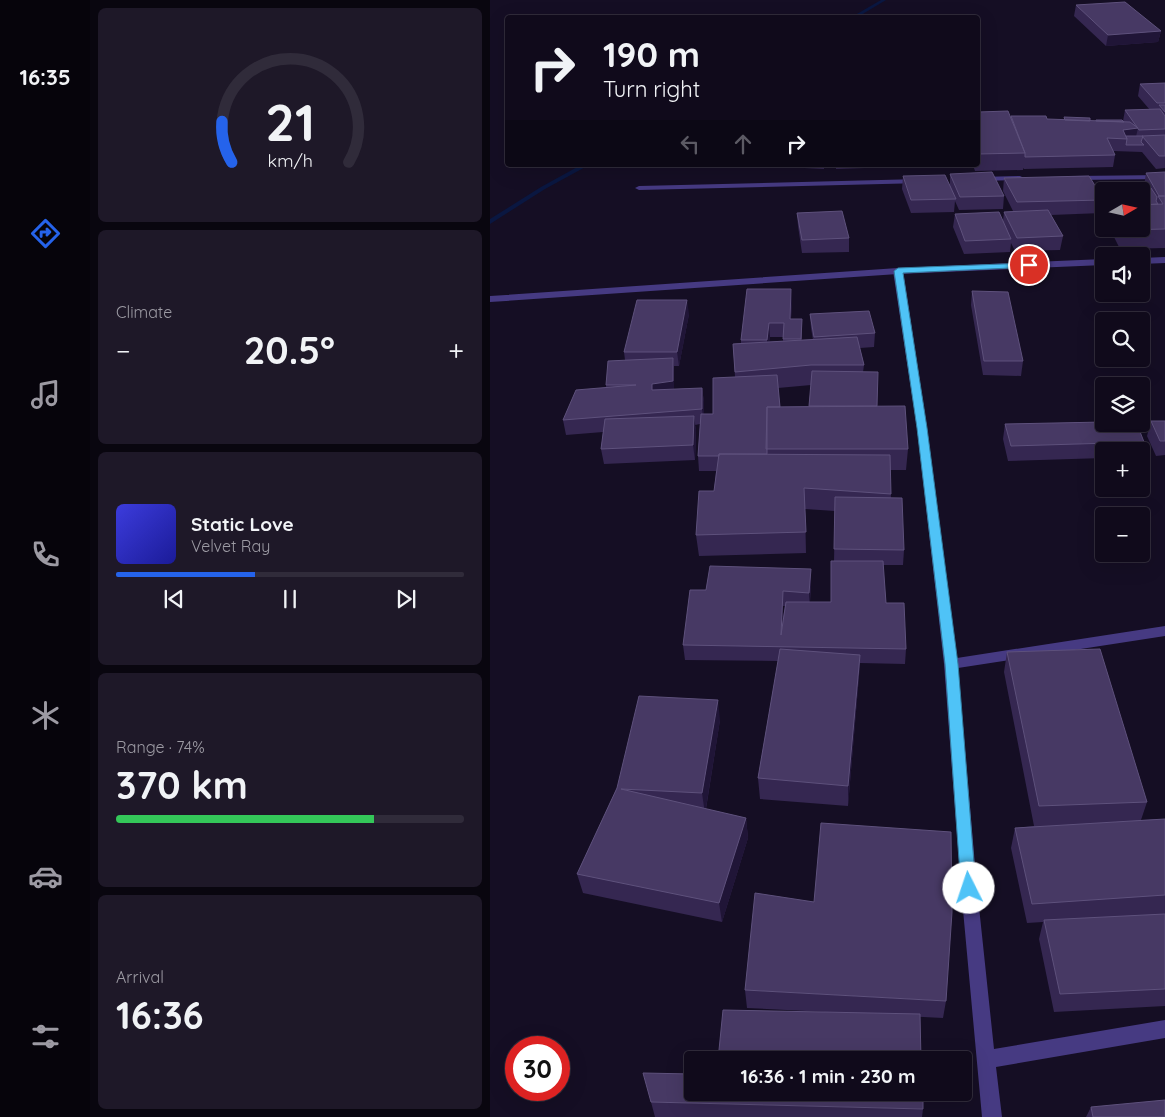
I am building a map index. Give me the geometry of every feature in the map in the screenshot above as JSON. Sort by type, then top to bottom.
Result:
[{"type":"street","points":[[1068,178],[1165,177]]},
{"type":"street","points":[[971,180],[1030,178]]},
{"type":"street","points":[[639,188],[932,180]]},
{"type":"street","points":[[1150,260],[1165,260]]},
{"type":"street","points":[[490,299],[898,271],[1095,262]]},
{"type":"street","points":[[898,271],[922,428],[951,664],[969,888],[992,1117]]},
{"type":"street","points":[[951,664],[1165,631]]},
{"type":"street","points":[[986,1060],[1165,1029]]},
{"type":"building","points":[[1125,2],[1161,31],[1108,35],[1076,5]]},
{"type":"building","points":[[1165,83],[1165,103],[1157,103],[1140,84]]},
{"type":"building","points":[[1159,105],[1165,105],[1165,112]]},
{"type":"building","points":[[1160,109],[1165,116],[1165,129],[1139,130],[1125,110]]},
{"type":"building","points":[[1008,111],[1025,153],[980,154],[980,112]]},
{"type":"building","points":[[1011,116],[1046,116],[1047,119],[1130,122],[1138,128],[1123,130],[1127,139],[1107,138],[1115,155],[1025,157]]},
{"type":"building","points":[[1064,117],[1090,118],[1090,121],[1065,120]]},
{"type":"building","points":[[1122,120],[1124,122],[1096,121]]},
{"type":"building","points":[[1165,135],[1165,156],[1159,156],[1142,136]]},
{"type":"building","points":[[1126,136],[1143,136],[1141,142],[1144,145],[1126,145]]},
{"type":"building","points":[[992,172],[1004,196],[960,197],[950,174]]},
{"type":"building","points":[[1165,172],[1165,196],[1159,196],[1146,173]]},
{"type":"building","points":[[945,175],[956,199],[911,200],[903,176]]},
{"type":"building","points":[[1089,176],[1095,186],[1095,200],[1017,202],[1004,178]]},
{"type":"building","points":[[1150,188],[1157,197],[1156,201],[1158,204],[1150,204]]},
{"type":"building","points":[[1158,196],[1165,196],[1165,229],[1150,229],[1150,205],[1163,204]]},
{"type":"building","points":[[1048,210],[1063,236],[1017,238],[1004,212]]},
{"type":"building","points":[[842,211],[849,238],[802,240],[797,213]]},
{"type":"building","points":[[999,212],[1011,239],[965,241],[955,214]]},
{"type":"building","points":[[747,289],[791,289],[790,319],[802,319],[801,339],[783,339],[784,323],[769,323],[767,340],[741,340]]},
{"type":"building","points":[[972,291],[1008,292],[1023,361],[984,361]]},
{"type":"building","points":[[637,300],[687,300],[677,352],[624,352]]},
{"type":"building","points":[[869,311],[875,333],[814,337],[810,314]]},
{"type":"building","points":[[857,337],[864,365],[811,365],[735,372],[733,344]]},
{"type":"building","points":[[673,358],[673,381],[652,384],[652,390],[702,388],[702,409],[563,420],[576,390],[636,385],[606,385],[608,361]]},
{"type":"building","points":[[812,371],[878,372],[877,406],[809,406]]},
{"type":"building","points":[[777,375],[780,407],[767,407],[767,454],[698,456],[701,414],[713,414],[713,378]]},
{"type":"building","points":[[905,406],[908,449],[766,449],[767,407]]},
{"type":"building","points":[[694,416],[693,445],[601,449],[605,419]]},
{"type":"building","points":[[1151,421],[1165,421],[1165,441],[1160,441]]},
{"type":"building","points":[[1095,422],[1095,432],[1140,432],[1144,442],[1011,446],[1005,424]]},
{"type":"building","points":[[719,454],[890,455],[891,494],[804,488],[806,532],[696,535],[699,491],[714,491]]},
{"type":"building","points":[[835,497],[902,498],[904,550],[834,549]]},
{"type":"building","points":[[831,561],[883,561],[886,603],[904,603],[906,649],[683,645],[690,590],[706,590],[710,566],[811,569],[809,593],[783,591],[781,635],[786,602],[831,602]]},
{"type":"building","points":[[780,649],[860,655],[848,786],[758,778]]},
{"type":"building","points":[[1100,649],[1147,802],[1039,806],[1007,652]]},
{"type":"building","points":[[639,696],[718,700],[702,793],[621,789],[746,818],[719,903],[577,874],[617,788]]},
{"type":"building","points":[[1165,819],[1165,895],[1032,904],[1015,828]]},
{"type":"building","points":[[821,823],[951,832],[952,912],[946,1001],[745,990],[755,893],[814,902]]},
{"type":"building","points":[[1165,914],[1165,989],[1060,994],[1044,920]]},
{"type":"building","points":[[723,1010],[920,1014],[921,1051],[719,1051]]},
{"type":"building","points":[[643,1073],[684,1074],[684,1101],[923,1101],[923,1109],[651,1102]]},
{"type":"building","points":[[1165,1100],[1165,1117],[1093,1117],[1091,1107]]},
{"type":"waterway","points":[[857,15],[884,0]]},
{"type":"waterway","points":[[490,222],[543,188],[582,167]]},
{"type":"route","points":[[969,888],[951,664],[922,428],[898,271],[1029,265]]}]
